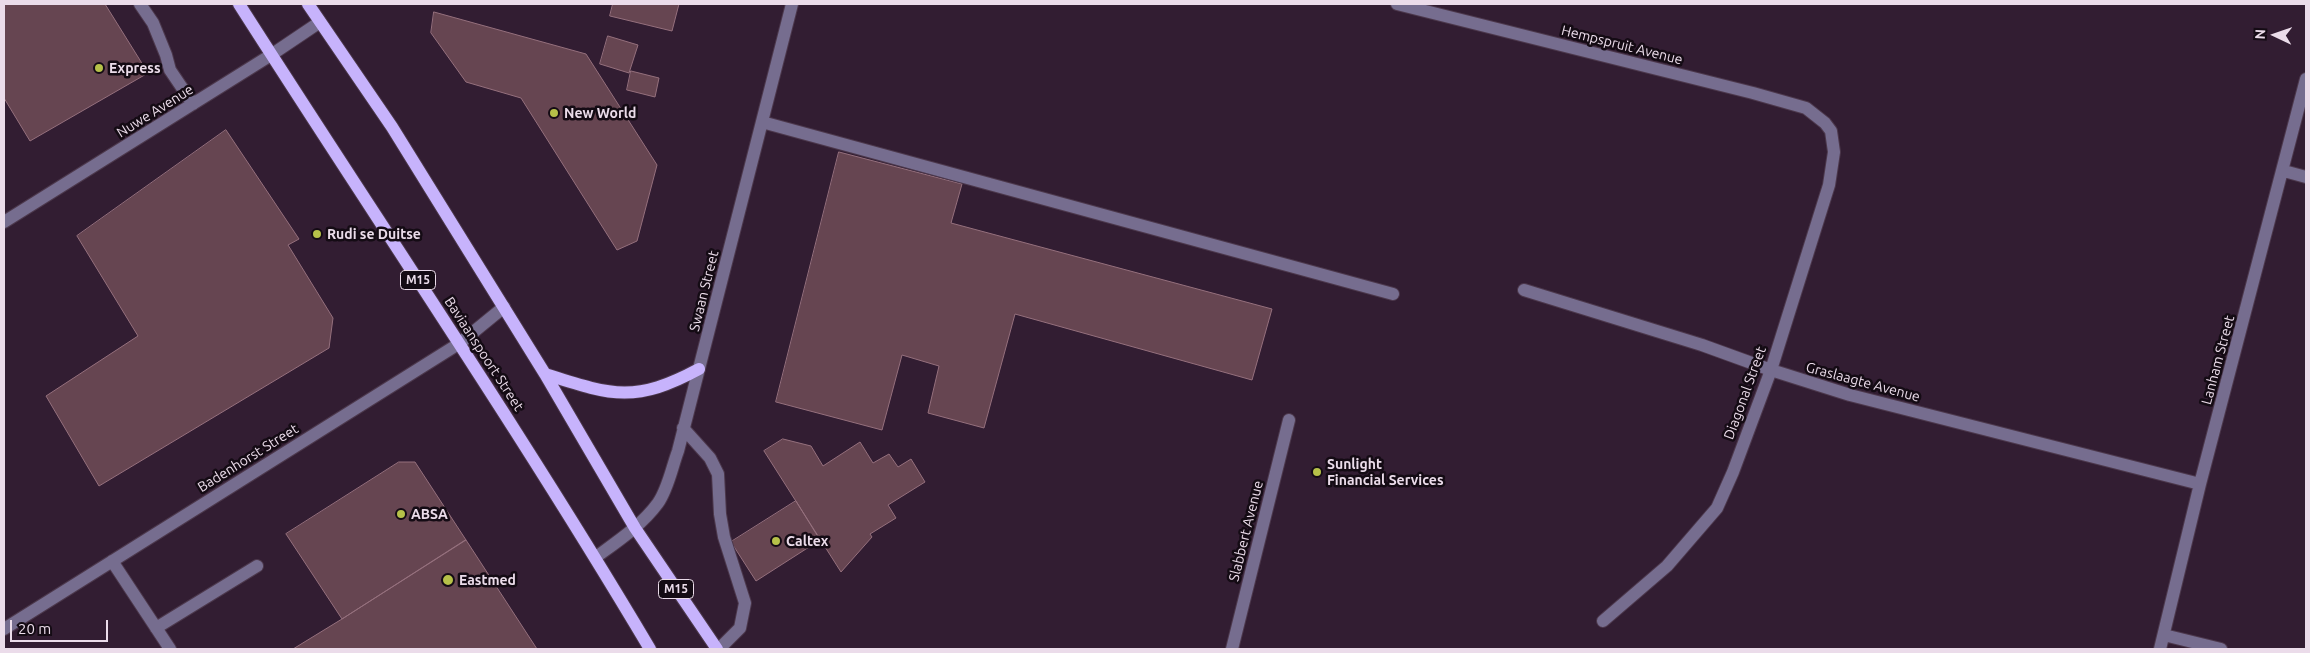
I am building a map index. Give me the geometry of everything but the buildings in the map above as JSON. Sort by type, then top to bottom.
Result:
[{"type":"main road","name":"Baviaanspoort Street","points":[[239,4],[460,343],[596,557],[650,649]]},
{"type":"main road","name":"M15","points":[[308,4],[392,127],[545,374],[635,528],[718,649]]},
{"type":"main road","points":[[545,374],[604,392],[619,393],[657,389],[699,369]]},
{"type":"street","points":[[140,4],[154,23],[170,70],[193,104]]},
{"type":"street","name":"Swaan Street","points":[[596,557],[635,528],[659,502],[672,468],[792,4]]},
{"type":"street","name":"Hempspruit Avenue","points":[[1397,4],[1806,108],[1818,115],[1831,131]]},
{"type":"street","name":"Nuwe Avenue","points":[[4,222],[271,55],[320,22]]},
{"type":"street","name":"Lanham Street","points":[[2160,649],[2200,484],[2284,171],[2306,79]]},
{"type":"street","points":[[762,122],[1393,294]]},
{"type":"street","name":"Diagonal Street","points":[[1603,621],[1667,566],[1717,508],[1733,472],[1771,370],[1829,185],[1834,152],[1831,131]]},
{"type":"street","points":[[2284,171],[2306,177]]},
{"type":"street","name":"Graslaagte Avenue","points":[[1524,290],[1702,345],[1771,370],[1850,395],[2200,484]]},
{"type":"street","name":"Badenhorst Street","points":[[4,629],[460,343],[504,307]]},
{"type":"street","name":"Slabbert Avenue","points":[[1232,649],[1289,420]]},
{"type":"street","points":[[683,428],[710,458],[718,474],[720,514],[723,529],[745,603],[740,628],[718,649]]},
{"type":"street","points":[[112,561],[170,649]]},
{"type":"street","points":[[156,628],[257,566]]},
{"type":"street","points":[[2164,635],[2221,649]]},
{"type":"place","name":"Express","points":[[99,68]]},
{"type":"place","name":"New World","points":[[554,113]]},
{"type":"place","name":"Rudi se Duitse","points":[[317,234]]},
{"type":"place","name":"Sunlight Financial Services","points":[[1317,472]]},
{"type":"place","name":"ABSA","points":[[401,514]]},
{"type":"place","name":"Caltex","points":[[776,541]]},
{"type":"place","name":"Eastmed","points":[[448,580]]}]
